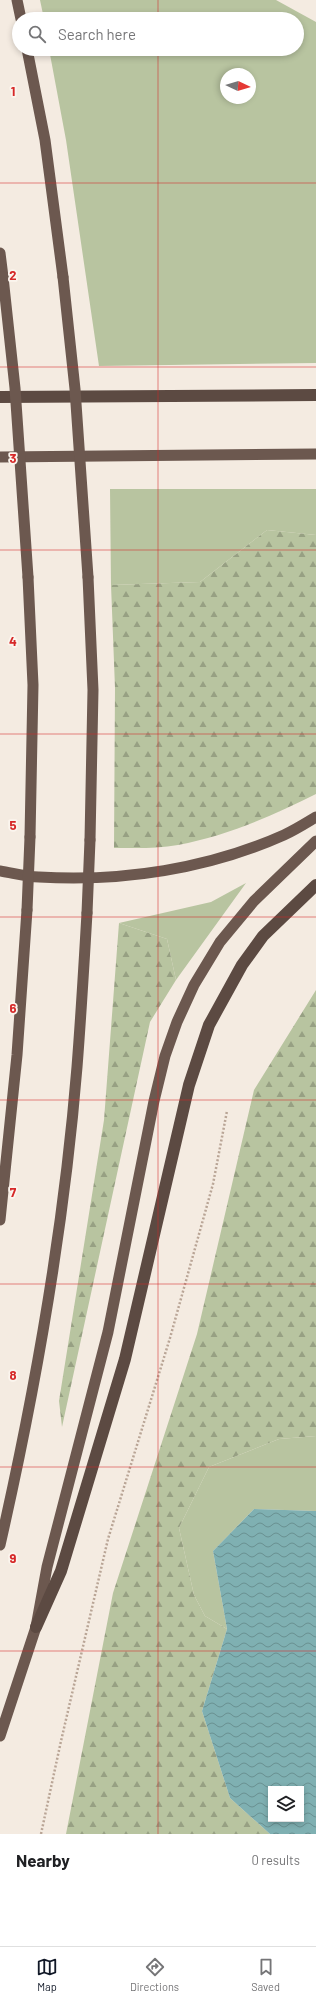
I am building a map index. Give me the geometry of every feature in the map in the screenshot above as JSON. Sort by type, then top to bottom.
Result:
[{"type":"highway","points":[[17,0],[20,12]]},
{"type":"highway","points":[[0,1544],[35,1374],[54,1256],[77,1067],[87,913],[93,690],[88,577],[75,389],[63,277],[45,140],[27,56]]},
{"type":"highway","points":[[0,253],[16,388],[33,685],[27,910],[17,1056],[0,1220]]},
{"type":"highway","points":[[0,397],[316,395]]},
{"type":"highway","points":[[0,457],[316,454]]},
{"type":"highway","points":[[0,871],[38,877],[97,878],[140,874],[189,866],[231,854],[284,835],[316,817]]},
{"type":"highway","points":[[36,1627],[47,1566],[108,1332],[154,1101],[165,1056],[177,1022],[194,985],[220,942],[254,901],[316,841]]},
{"type":"highway","points":[[0,1736],[36,1627],[61,1571],[125,1359],[189,1086],[206,1032],[223,997],[242,965],[263,936],[316,885]]},
{"type":"path","points":[[41,1834],[108,1539],[170,1338],[213,1184],[227,1111]]},
{"type":"green space","points":[[40,0],[276,0],[298,12],[43,12]]},
{"type":"green space","points":[[304,15],[316,22],[316,363],[99,366],[66,140],[50,56],[304,56]]},
{"type":"green space","points":[[110,489],[316,489],[316,535],[267,530],[200,582],[111,585]]},
{"type":"green space","points":[[267,530],[316,535],[316,794],[283,810],[232,831],[196,841],[162,847],[114,848],[115,688],[111,585],[200,582]]},
{"type":"green space","points":[[246,883],[176,980],[167,939],[119,923],[211,902]]},
{"type":"green space","points":[[119,923],[167,939],[176,980],[150,1022],[62,1427],[59,1401],[104,1120]]},
{"type":"green space","points":[[316,990],[316,1436],[279,1439],[209,1467],[179,1528],[194,1595],[205,1616],[227,1629],[202,1711],[230,1798],[270,1834],[66,1834],[113,1593],[197,1334],[254,1090]]},
{"type":"green space","points":[[316,1436],[316,1511],[254,1509],[213,1551],[227,1629],[205,1616],[194,1595],[179,1528],[209,1467],[279,1439]]},
{"type":"water","points":[[254,1509],[316,1511],[316,1834],[270,1834],[230,1798],[202,1711],[227,1629],[213,1551]]}]
